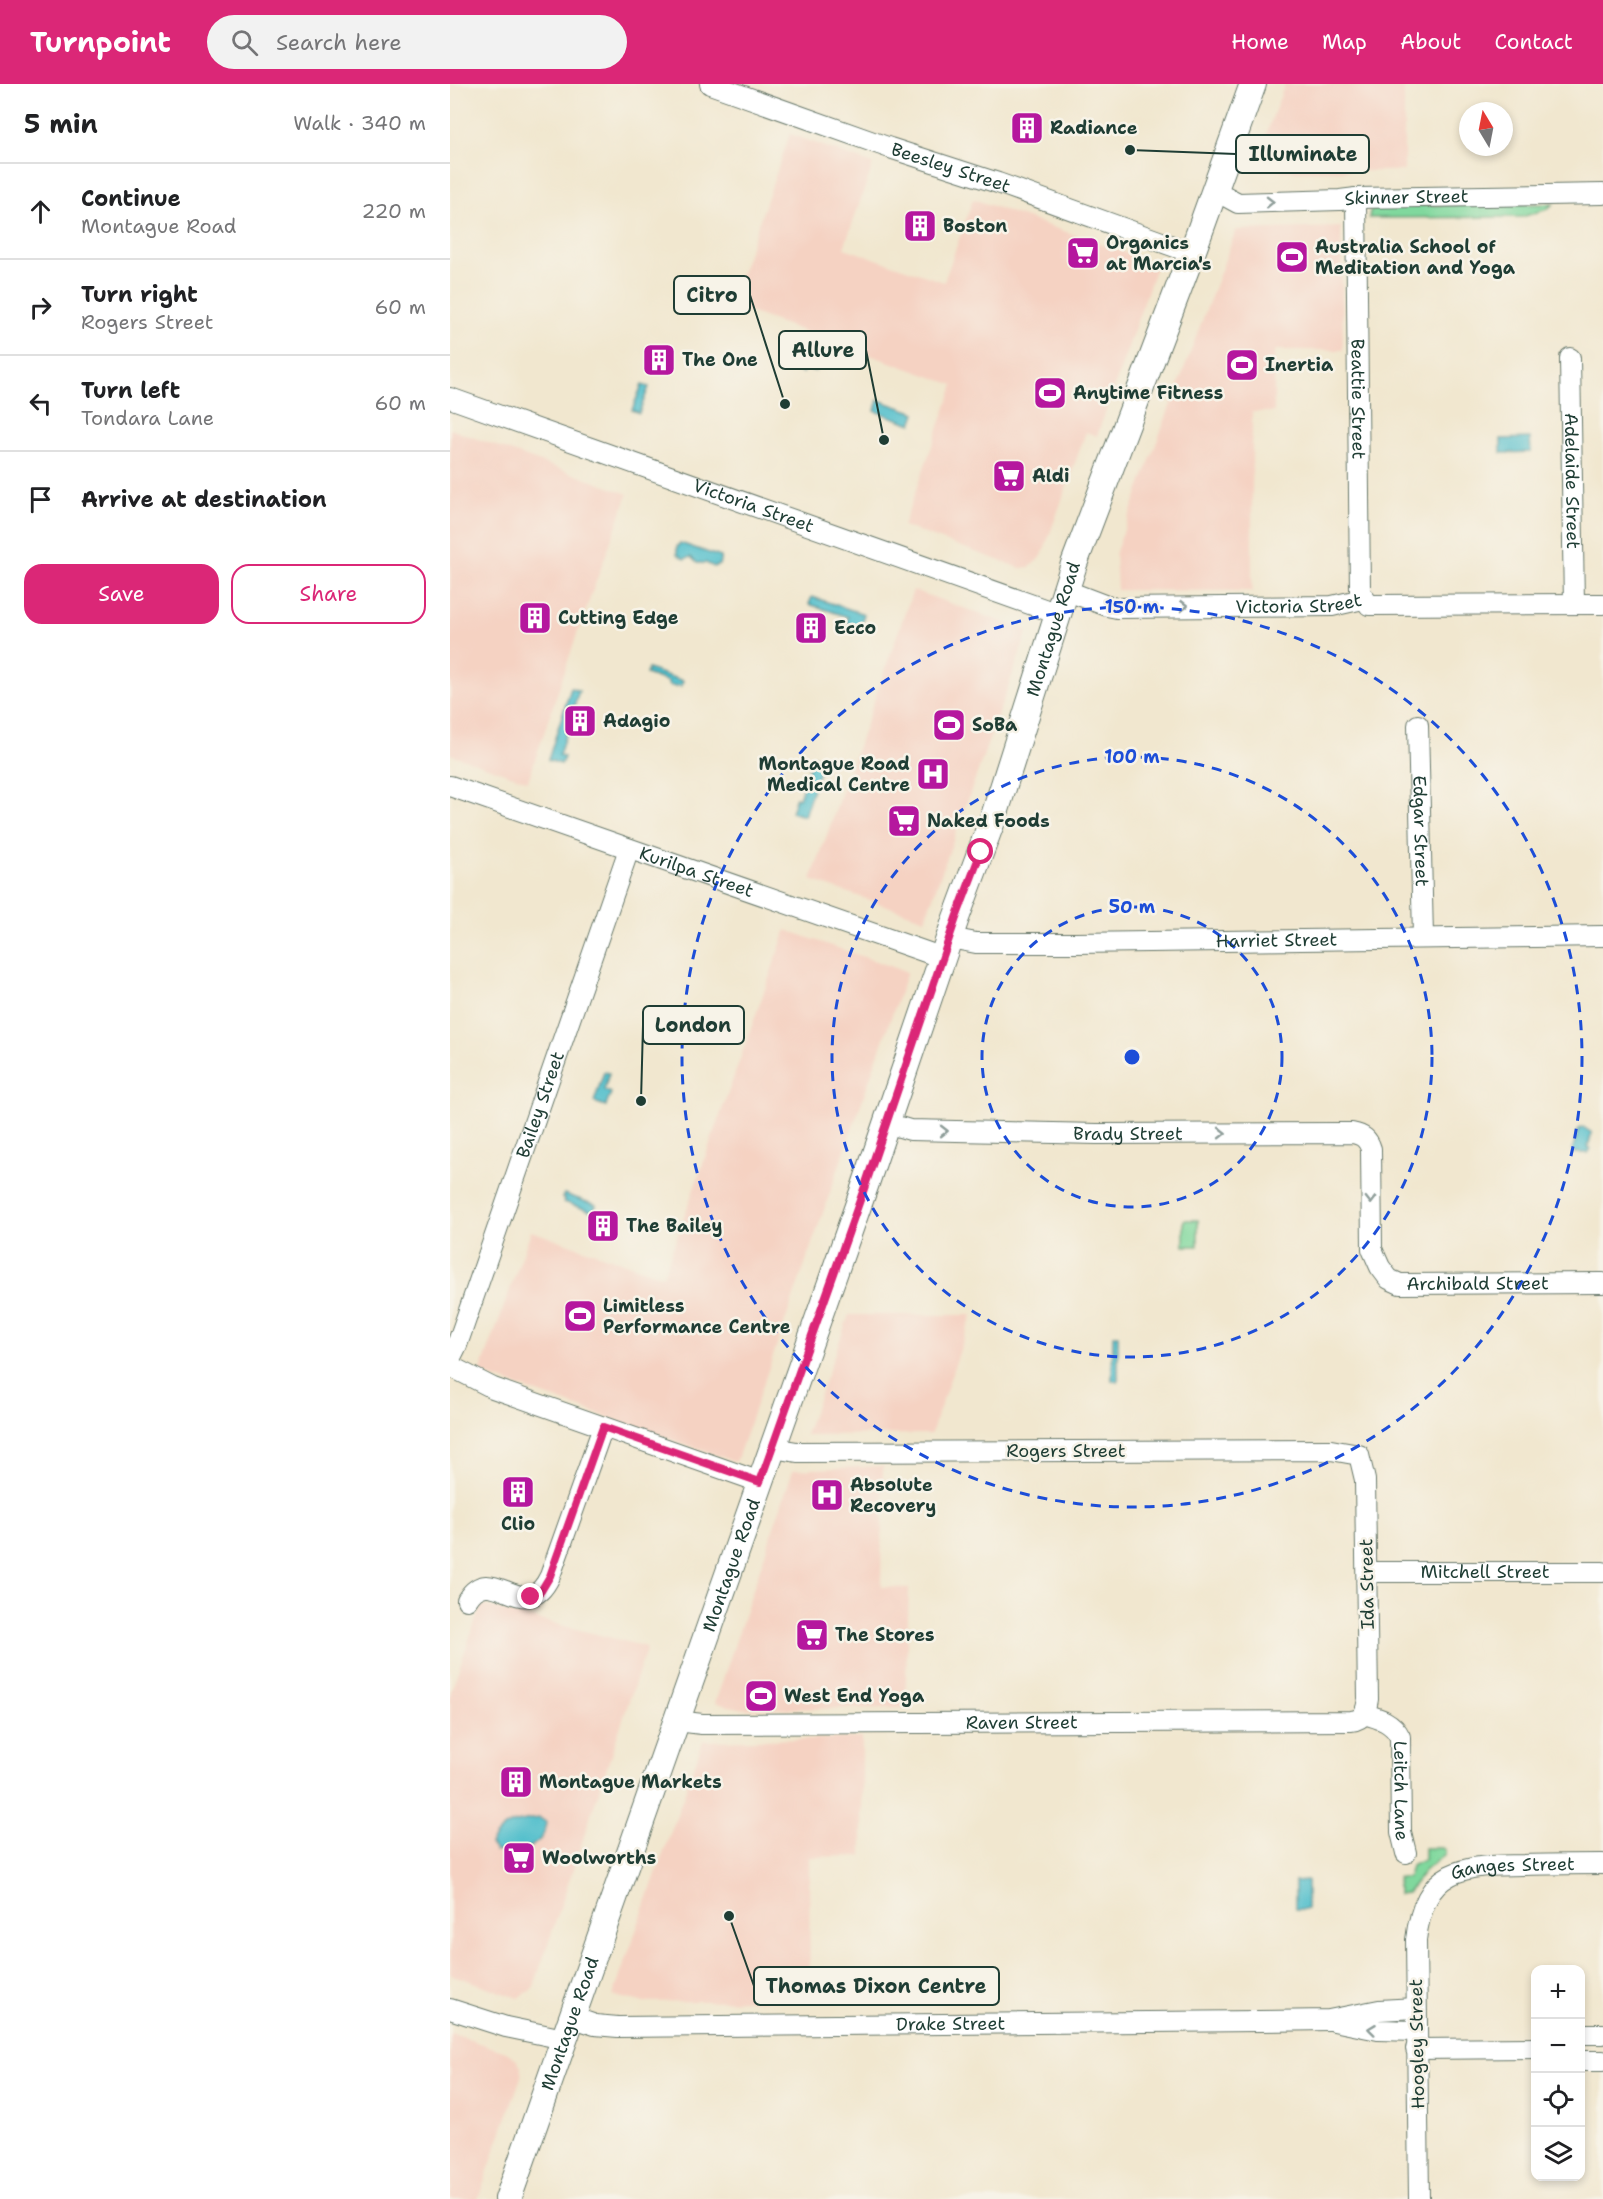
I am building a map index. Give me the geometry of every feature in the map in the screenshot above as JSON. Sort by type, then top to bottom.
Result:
[{"type":"street","name":"Beesley Street","points":[[710,84],[890,148],[998,183],[1192,253]]},
{"type":"street","name":"Montague Road","points":[[508,2199],[998,803],[1062,602],[1192,253],[1252,84]]},
{"type":"street","name":"Skinner Street","points":[[1214,190],[1238,203],[1356,198],[1603,194]]},
{"type":"street","name":"Beattie Street","points":[[1356,198],[1360,592],[1363,599]]},
{"type":"street","name":"Adelaide Street","points":[[1570,358],[1574,604]]},
{"type":"street","name":"Victoria Street","points":[[450,398],[1062,602],[1117,608],[1332,606],[1363,599],[1369,605],[1603,604]]},
{"type":"street","name":"Edgar Street","points":[[1418,725],[1423,937]]},
{"type":"street","name":"Kurilpa Street","points":[[450,786],[629,849],[947,948]]},
{"type":"street","name":"Bailey Street","points":[[450,1359],[457,1345],[629,849]]},
{"type":"street","name":"Harriet Street","points":[[947,948],[976,943],[1603,936]]},
{"type":"street","name":"Brady Street","points":[[886,1123],[910,1130],[1096,1134],[1352,1133],[1369,1141]]},
{"type":"street","name":"Archibald Street","points":[[1369,1141],[1372,1249],[1389,1279],[1400,1284],[1603,1283]]},
{"type":"street","points":[[450,1366],[493,1388],[760,1482]]},
{"type":"street","points":[[467,1600],[477,1588],[485,1586],[527,1597],[537,1595],[541,1591],[550,1576],[603,1427]]},
{"type":"street","name":"Rogers Street","points":[[774,1444],[797,1452],[1331,1450],[1359,1455]]},
{"type":"street","name":"Ida Street","points":[[1359,1455],[1365,1480],[1367,1572],[1368,1699],[1364,1714]]},
{"type":"street","name":"Mitchell Street","points":[[1367,1572],[1603,1572]]},
{"type":"street","name":"Raven Street","points":[[677,1721],[702,1724],[1347,1722],[1359,1720],[1364,1714]]},
{"type":"street","name":"Leitch Lane","points":[[1364,1714],[1385,1721],[1395,1728],[1400,1737],[1401,1832],[1406,1853]]},
{"type":"street","name":"Ganges Street","points":[[1431,1892],[1441,1881],[1455,1872],[1479,1866],[1603,1864]]},
{"type":"street","name":"Hoogley Street","points":[[1419,2199],[1416,2008],[1418,1928],[1424,1905],[1431,1892]]},
{"type":"street","name":"Drake Street","points":[[450,2009],[506,2027],[568,2028],[595,2025],[618,2027],[1329,2020],[1379,2010],[1416,2008]]},
{"type":"street","name":"Drake Street","points":[[1329,2020],[1417,2040],[1531,2048]]},
{"type":"street","points":[[1585,2034],[1603,2034]]},
{"type":"street","points":[[1585,2061],[1603,2061]]},
{"type":"shaded area","points":[[1285,84],[1404,84],[1404,171],[1252,171]]},
{"type":"shaded area","points":[[790,134],[873,164],[844,248],[944,282],[973,199],[1157,264],[1097,436],[1086,432],[1042,556],[1030,567],[1020,568],[903,526],[954,385],[730,305]]},
{"type":"shaded area","points":[[1341,227],[1343,350],[1274,350],[1274,412],[1252,412],[1252,591],[1117,590],[1115,554],[1236,230]]},
{"type":"shaded area","points":[[450,429],[628,494],[578,631],[528,781],[450,754]]},
{"type":"shaded area","points":[[913,590],[1028,631],[925,919],[811,880]]},
{"type":"shaded area","points":[[786,930],[907,972],[736,1462],[480,1373],[531,1231],[663,1276]]},
{"type":"shaded area","points":[[849,1315],[972,1315],[931,1434],[805,1435]]},
{"type":"shaded area","points":[[883,1466],[881,1587],[909,1588],[905,1708],[744,1709],[715,1703],[793,1470]]},
{"type":"shaded area","name":"Montague Markets","points":[[481,1605],[647,1647],[533,1989],[518,1998],[450,1974],[450,1694]]},
{"type":"shaded area","points":[[862,1738],[862,1856],[809,1857],[810,1999],[643,2002],[613,1996],[703,1741]]},
{"type":"shaded area","points":[[450,2033],[506,2052],[517,2059],[522,2068],[521,2077],[478,2199],[450,2199]]},
{"type":"green space","points":[[1553,204],[1547,209],[1522,217],[1369,218],[1370,211],[1387,206]]},
{"type":"green space","points":[[1184,1220],[1198,1220],[1198,1246],[1184,1246]]},
{"type":"green space","points":[[1424,1848],[1442,1848],[1445,1854],[1425,1870],[1407,1893],[1398,1894],[1398,1878],[1408,1878],[1411,1866],[1424,1860]]},
{"type":"water","points":[[787,349],[819,359],[815,371],[805,368],[803,373],[791,369],[792,364],[784,361]]},
{"type":"water","points":[[642,385],[649,387],[639,413],[632,410]]},
{"type":"water","points":[[878,400],[916,413],[912,424],[875,411]]},
{"type":"water","points":[[1530,438],[1531,452],[1501,453],[1501,439]]},
{"type":"water","points":[[680,543],[721,557],[719,565],[714,567],[706,563],[697,563],[691,557],[684,559],[677,554],[677,547]]},
{"type":"water","points":[[812,597],[864,614],[860,627],[846,622],[848,617],[809,604]]},
{"type":"water","points":[[648,669],[683,681],[681,686],[668,685],[669,682],[646,674]]},
{"type":"water","points":[[571,688],[579,691],[559,755],[564,757],[561,764],[548,760]]},
{"type":"water","points":[[813,756],[823,759],[804,816],[791,812],[796,797],[799,798]]},
{"type":"water","points":[[604,1072],[609,1073],[604,1090],[611,1093],[606,1106],[594,1102]]},
{"type":"water","points":[[1583,1127],[1592,1133],[1588,1146],[1590,1149],[1588,1153],[1574,1153],[1572,1150],[1577,1134]]},
{"type":"water","points":[[564,1194],[596,1205],[594,1212],[564,1202],[565,1199],[562,1198]]},
{"type":"water","points":[[1113,1335],[1118,1335],[1118,1381],[1112,1381]]},
{"type":"water","points":[[540,1818],[547,1823],[545,1832],[535,1844],[528,1848],[503,1852],[495,1851],[490,1844],[505,1827],[524,1820]]},
{"type":"water","points":[[1307,1880],[1307,1909],[1295,1909],[1295,1881]]},
{"type":"place","name":"Radiance","points":[[1027,128]]},
{"type":"place","name":"Illuminate","points":[[1130,150]]},
{"type":"place","name":"Boston","points":[[920,226]]},
{"type":"place","name":"Organics at Marcia's","points":[[1083,253]]},
{"type":"place","name":"Australia School of Meditation and Yoga","points":[[1292,257]]},
{"type":"place","name":"The One","points":[[659,360]]},
{"type":"place","name":"Inertia","points":[[1242,365]]},
{"type":"place","name":"Anytime Fitness","points":[[1050,393]]},
{"type":"place","name":"Citro","points":[[785,404]]},
{"type":"place","name":"Allure","points":[[884,440]]},
{"type":"place","name":"Aldi","points":[[1009,476]]},
{"type":"place","name":"Cutting Edge","points":[[535,618]]},
{"type":"place","name":"Ecco","points":[[811,628]]},
{"type":"place","name":"Adagio","points":[[580,721]]},
{"type":"place","name":"SoBa","points":[[949,725]]},
{"type":"place","name":"Montague Road Medical Centre","points":[[933,774]]},
{"type":"place","name":"Naked Foods","points":[[904,821]]},
{"type":"place","name":"London","points":[[641,1101]]},
{"type":"place","name":"The Bailey","points":[[603,1226]]},
{"type":"place","name":"Limitless Performance Centre","points":[[580,1316]]},
{"type":"place","name":"Clio","points":[[518,1492]]},
{"type":"place","name":"Absolute Recovery","points":[[827,1495]]},
{"type":"place","name":"The Stores","points":[[812,1635]]},
{"type":"place","name":"West End Yoga","points":[[761,1696]]},
{"type":"place","name":"Montague Markets","points":[[516,1782]]},
{"type":"place","name":"Woolworths","points":[[519,1858]]},
{"type":"place","name":"Thomas Dixon Centre","points":[[729,1916]]},
{"type":"route","points":[[531,1597],[541,1591],[550,1576],[603,1427],[760,1482],[981,852]]}]
